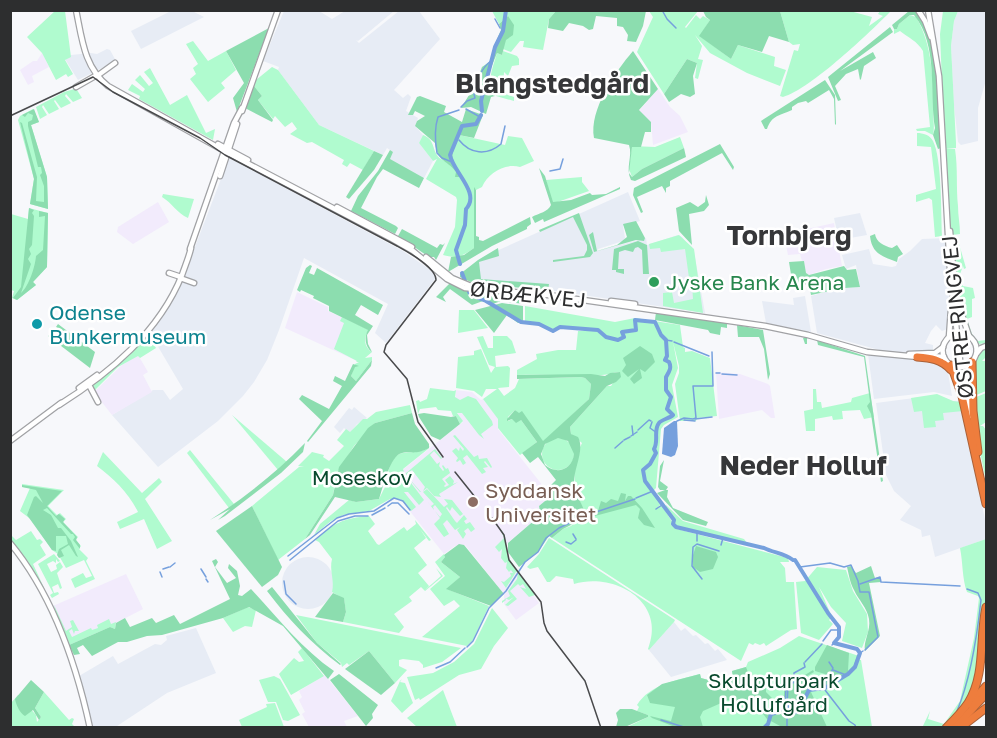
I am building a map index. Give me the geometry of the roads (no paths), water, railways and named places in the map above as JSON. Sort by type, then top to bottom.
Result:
[{"type":"highway","points":[[916,357],[933,358],[944,363],[951,370],[958,386]]},
{"type":"highway","points":[[970,364],[973,414],[987,510]]},
{"type":"highway","points":[[953,366],[986,494]]},
{"type":"highway","points":[[953,728],[975,687],[980,671],[981,636],[987,607]]},
{"type":"highway","points":[[987,616],[983,657],[987,664]]},
{"type":"highway","points":[[953,728],[987,692]]},
{"type":"highway","points":[[953,728],[987,692]]},
{"type":"highway","points":[[953,728],[987,708]]},
{"type":"main road","points":[[78,10],[87,60],[112,90],[227,150]]},
{"type":"main road","points":[[78,10],[86,49],[97,74],[118,90],[280,181],[341,212]]},
{"type":"main road","points":[[170,297],[209,200],[279,10]]},
{"type":"main road","points":[[918,10],[931,36],[939,76]]},
{"type":"main road","name":"ØSTRE RINGVEJ","points":[[928,10],[939,76],[950,270],[960,365],[976,461]]},
{"type":"main road","points":[[76,87],[115,63]]},
{"type":"main road","points":[[209,200],[216,186],[232,128],[242,108]]},
{"type":"main road","points":[[168,121],[183,125]]},
{"type":"main road","points":[[204,138],[227,150]]},
{"type":"main road","name":"ØRBÆKVEJ","points":[[227,150],[301,188],[341,212],[364,222],[413,251],[450,281],[465,288],[524,292],[591,301],[781,329],[868,351],[916,357],[944,357]]},
{"type":"main road","points":[[280,181],[301,188]]},
{"type":"main road","name":"ØSTRE RINGVEJ","points":[[946,208],[964,372],[977,448]]},
{"type":"main road","points":[[364,222],[373,232]]},
{"type":"main road","name":"ØRBÆKVEJ","points":[[364,222],[394,240],[414,248],[452,278],[471,286],[525,290],[626,303],[793,329],[868,351]]},
{"type":"main road","points":[[10,441],[126,354],[147,333],[174,291],[190,248]]},
{"type":"main road","points":[[868,351],[927,354],[937,352],[943,347],[951,336],[950,270]]},
{"type":"main road","points":[[169,273],[194,283]]},
{"type":"main road","points":[[954,277],[966,335],[975,344],[976,353]]},
{"type":"main road","points":[[591,301],[626,303]]},
{"type":"main road","points":[[951,336],[966,335]]},
{"type":"main road","points":[[975,344],[987,345]]},
{"type":"main road","points":[[943,347],[944,357],[953,366],[970,364],[976,353],[987,345]]},
{"type":"main road","points":[[59,405],[126,354]]},
{"type":"main road","points":[[85,386],[98,402]]},
{"type":"main road","points":[[10,543],[27,564],[71,654],[91,728]]},
{"type":"main road","points":[[51,604],[57,624]]},
{"type":"water","points":[[677,421],[678,446],[675,455],[671,457],[662,454],[664,428]]},
{"type":"waterway","points":[[482,111],[481,101],[495,47],[503,31],[506,10]]},
{"type":"waterway","points":[[662,10],[676,28]]},
{"type":"waterway","points":[[495,19],[500,28]]},
{"type":"waterway","points":[[461,107],[467,101],[475,98],[474,94],[478,89],[481,73],[492,60]]},
{"type":"waterway","points":[[466,109],[480,117]]},
{"type":"waterway","points":[[452,162],[437,153],[436,126],[438,117],[459,110]]},
{"type":"waterway","points":[[460,264],[456,250],[465,225],[470,196],[450,155],[462,126],[476,124],[481,115]]},
{"type":"waterway","points":[[459,140],[473,151],[484,152],[501,144],[505,126]]},
{"type":"waterway","points":[[550,171],[560,169],[563,159]]},
{"type":"waterway","points":[[462,273],[465,281]]},
{"type":"waterway","points":[[469,292],[521,322],[539,324],[553,331],[560,327],[598,330],[606,337],[618,340],[624,337],[622,332],[636,330],[635,320],[655,322],[666,340],[665,360],[670,366],[666,377],[666,390],[671,397],[667,409],[673,415],[657,426],[654,449],[656,453],[650,464],[643,470],[645,481],[674,520],[673,524],[676,527],[764,548],[793,560]]},
{"type":"waterway","points":[[666,340],[672,341]]},
{"type":"waterway","points":[[674,342],[709,356]]},
{"type":"waterway","points":[[677,421],[684,418],[696,418],[693,386],[713,386],[712,352]]},
{"type":"waterway","points":[[722,374],[737,375]]},
{"type":"waterway","points":[[695,419],[712,417]]},
{"type":"waterway","points":[[638,430],[649,420],[651,421]]},
{"type":"waterway","points":[[684,420],[695,421]]},
{"type":"waterway","points":[[652,422],[650,428],[657,433]]},
{"type":"waterway","points":[[632,426],[633,435]]},
{"type":"waterway","points":[[631,436],[637,432]]},
{"type":"waterway","points":[[624,440],[630,437]]},
{"type":"waterway","points":[[615,448],[623,441]]},
{"type":"waterway","points":[[636,498],[653,491]]},
{"type":"waterway","points":[[288,556],[337,518],[374,511],[394,498],[403,501],[410,510]]},
{"type":"waterway","points":[[587,515],[635,499]]},
{"type":"waterway","points":[[388,506],[398,503],[409,514]]},
{"type":"waterway","points":[[656,509],[662,505]]},
{"type":"waterway","points":[[372,515],[385,508]]},
{"type":"waterway","points":[[467,647],[473,641],[489,608],[506,591],[525,562],[538,552],[546,538],[559,528],[586,515]]},
{"type":"waterway","points":[[290,560],[338,521],[355,516],[368,516]]},
{"type":"waterway","points":[[697,533],[697,541]]},
{"type":"waterway","points":[[573,534],[576,539]]},
{"type":"waterway","points":[[721,545],[723,538]]},
{"type":"waterway","points":[[566,542],[571,544],[576,540]]},
{"type":"waterway","points":[[702,579],[692,566],[693,547],[697,544],[719,551]]},
{"type":"waterway","points":[[782,709],[805,698],[809,690],[825,688],[848,674],[855,667],[860,653],[857,649],[834,643],[839,637],[839,627],[795,560]]},
{"type":"waterway","points":[[170,567],[175,563]]},
{"type":"waterway","points":[[800,567],[830,563],[844,567],[851,565],[860,592],[869,592],[878,637],[865,650]]},
{"type":"waterway","points":[[163,569],[169,567]]},
{"type":"waterway","points":[[201,569],[206,577]]},
{"type":"waterway","points":[[160,572],[162,577]]},
{"type":"waterway","points":[[860,584],[880,577],[881,582],[960,586]]},
{"type":"waterway","points":[[284,581],[286,594],[296,604]]},
{"type":"waterway","points":[[957,711],[973,657],[981,600],[978,593],[967,589]]},
{"type":"waterway","points":[[823,641],[831,630],[840,630]]},
{"type":"waterway","points":[[805,662],[822,644]]},
{"type":"waterway","points":[[436,668],[450,662],[465,648]]},
{"type":"waterway","points":[[829,662],[833,668],[826,676],[825,690],[856,728]]},
{"type":"waterway","points":[[794,677],[794,673],[805,667],[804,663]]},
{"type":"waterway","points":[[833,670],[846,675]]},
{"type":"waterway","points":[[789,685],[796,681],[795,679]]},
{"type":"waterway","points":[[787,706],[788,686]]},
{"type":"waterway","points":[[785,706],[786,688]]},
{"type":"waterway","points":[[791,704],[793,713]]},
{"type":"waterway","points":[[787,728],[787,717],[814,706]]},
{"type":"waterway","points":[[764,728],[771,714],[775,713]]},
{"type":"waterway","points":[[661,720],[687,728]]},
{"type":"tram line","points":[[10,116],[93,77],[113,92],[200,138],[225,155],[421,260],[435,275],[436,280],[386,345],[384,352],[407,379],[418,422],[443,457]]},
{"type":"tram line","points":[[455,472],[479,502]]},
{"type":"tram line","points":[[492,518],[504,535],[509,560],[541,602],[547,631],[585,681],[601,728]]},
{"type":"place","name":"Jyske Bank Arena","points":[[654,282]]},
{"type":"place","name":"Odense Bunkermuseum","points":[[37,324]]},
{"type":"place","name":"Syddansk Universitet","points":[[473,502]]},
{"type":"district","name":"Blangstedgård","points":[[552,83]]},
{"type":"district","name":"Tornbjerg","points":[[789,235]]},
{"type":"district","name":"Neder Holluf","points":[[803,465]]},
{"type":"park label","name":"Moseskov","points":[[362,477]]},
{"type":"park label","name":"Skulpturpark Hollufgård","points":[[774,692]]}]
